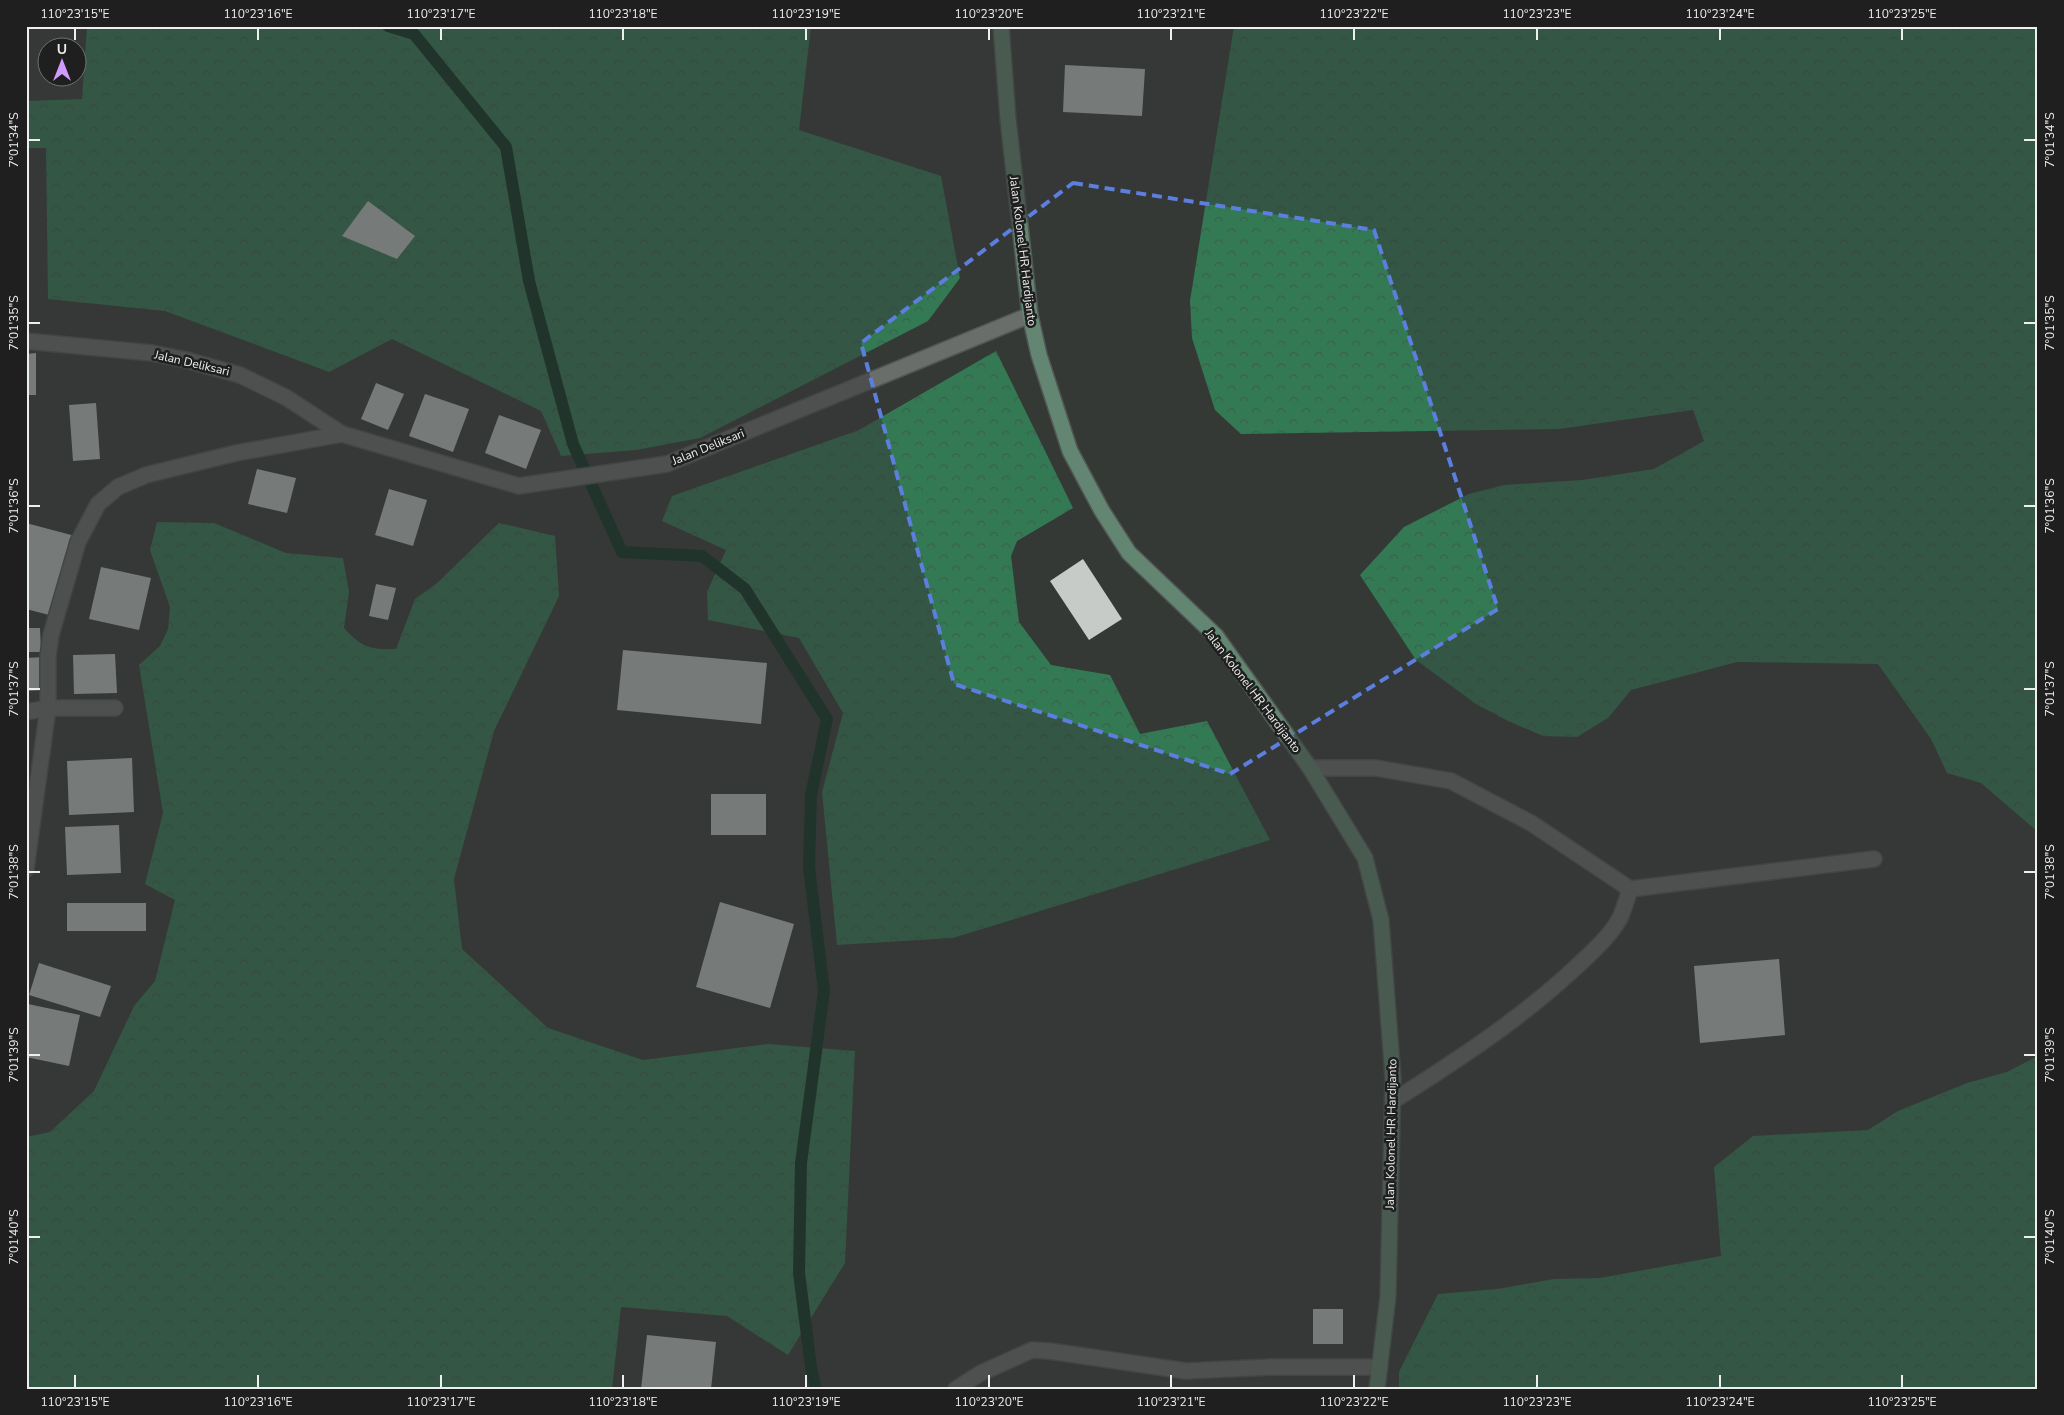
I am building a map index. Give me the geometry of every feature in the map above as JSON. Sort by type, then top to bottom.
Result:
[{"type":"main road","name":"Jalan Kolonel HR Hardijanto","points":[[1001,26],[1008,119],[1030,315],[1039,355],[1070,452],[1102,511],[1129,553],[1216,636],[1310,768],[1365,858],[1381,920],[1393,1078],[1388,1296],[1377,1389]]},
{"type":"street","name":"Jalan Deliksari","points":[[26,341],[152,353],[240,375],[287,398],[342,434],[519,486],[666,464],[1030,315]]},
{"type":"street","name":"Jalan Deliksari","points":[[48,708],[48,656],[51,635],[78,542],[98,504],[118,487],[146,474],[342,434]]},
{"type":"street","points":[[26,712],[48,708],[115,708]]},
{"type":"street","points":[[26,870],[48,708]]},
{"type":"street","points":[[1310,768],[1376,768],[1451,781],[1531,824],[1630,889],[1874,859]]},
{"type":"street","points":[[1393,1101],[1446,1068],[1505,1026],[1556,986],[1595,950],[1620,918],[1630,889]]},
{"type":"street","points":[[956,1389],[981,1372],[1032,1350],[1186,1371],[1272,1367],[1380,1367]]},
{"type":"highlighted area","points":[[1073,183],[1374,230],[1498,609],[1230,774],[954,684],[861,343]]},
{"type":"green space","points":[[87,26],[811,26],[799,130],[941,176],[960,278],[928,321],[700,438],[636,450],[561,456],[541,411],[392,339],[329,372],[165,311],[48,299],[46,148],[26,148],[26,101],[82,99],[83,88],[88,88],[88,38],[86,38]]},
{"type":"green space","points":[[1234,26],[2038,26],[2038,832],[1981,783],[1947,773],[1931,739],[1878,664],[1737,662],[1631,690],[1608,718],[1577,737],[1543,736],[1508,721],[1476,704],[1416,660],[1360,575],[1404,527],[1469,494],[1504,485],[1582,480],[1654,469],[1704,441],[1693,410],[1559,429],[1241,434],[1215,410],[1192,338],[1190,301]]},
{"type":"green space","points":[[996,351],[1073,508],[1017,541],[1011,556],[1019,622],[1051,665],[1110,675],[1140,734],[1207,721],[1270,840],[953,938],[837,945],[822,792],[843,713],[799,638],[708,620],[707,592],[726,550],[662,521],[672,496],[859,430]]},
{"type":"green space","points":[[157,522],[214,523],[286,553],[343,558],[349,592],[344,628],[367,646],[387,649],[396,649],[415,599],[436,584],[499,523],[555,536],[559,596],[494,731],[454,879],[462,949],[548,1028],[643,1060],[768,1044],[855,1051],[845,1263],[788,1355],[727,1316],[621,1307],[612,1389],[26,1389],[26,1137],[50,1132],[94,1091],[134,1006],[155,981],[175,900],[145,884],[163,813],[139,665],[160,646],[168,629],[170,607],[150,550]]},
{"type":"green space","points":[[2038,1056],[2038,1389],[1399,1389],[1399,1372],[1438,1294],[1497,1289],[1554,1279],[1600,1278],[1721,1256],[1714,1167],[1753,1136],[1868,1130],[1898,1111],[1967,1083],[2007,1072]]},
{"type":"building","points":[[1065,65],[1145,69],[1142,116],[1063,112]]},
{"type":"building","points":[[368,201],[415,236],[397,259],[342,236]]},
{"type":"building","points":[[36,353],[36,395],[26,395],[26,354]]},
{"type":"building","points":[[376,383],[404,394],[388,430],[361,419]]},
{"type":"building","points":[[425,394],[469,409],[453,452],[409,436]]},
{"type":"building","points":[[96,403],[100,459],[73,461],[69,405]]},
{"type":"building","points":[[499,415],[541,430],[526,469],[485,453]]},
{"type":"building","points":[[257,469],[296,478],[287,513],[248,504]]},
{"type":"building","points":[[389,489],[427,500],[413,546],[375,535]]},
{"type":"building","points":[[26,523],[75,536],[53,616],[26,609]]},
{"type":"building","points":[[1083,559],[1122,619],[1089,640],[1050,581]]},
{"type":"building","points":[[101,567],[151,578],[139,630],[89,619]]},
{"type":"building","points":[[376,584],[396,588],[388,620],[369,616]]},
{"type":"building","points":[[26,628],[40,628],[41,652],[26,652]]},
{"type":"building","points":[[623,650],[767,663],[761,724],[617,710]]},
{"type":"building","points":[[115,654],[117,693],[74,694],[73,655]]},
{"type":"building","points":[[44,657],[45,690],[26,691],[26,658]]},
{"type":"building","points":[[132,758],[134,812],[69,815],[67,761]]},
{"type":"building","points":[[711,794],[766,794],[766,835],[711,835]]},
{"type":"building","points":[[119,825],[121,873],[67,875],[65,827]]},
{"type":"building","points":[[720,902],[794,924],[770,1008],[696,987]]},
{"type":"building","points":[[67,903],[146,903],[146,931],[67,931]]},
{"type":"building","points":[[1779,959],[1785,1035],[1700,1043],[1694,966]]},
{"type":"building","points":[[39,963],[111,986],[100,1017],[29,995]]},
{"type":"building","points":[[28,1004],[80,1015],[69,1066],[26,1057]]},
{"type":"building","points":[[1313,1309],[1343,1309],[1343,1344],[1313,1344]]},
{"type":"building","points":[[647,1335],[716,1342],[711,1389],[641,1389]]},
{"type":"waterway","points":[[388,26],[414,34],[506,147],[529,281],[573,444],[622,552],[702,556],[745,589],[827,719],[811,795],[809,867],[824,991],[801,1163],[799,1273],[811,1367],[816,1389]]}]
